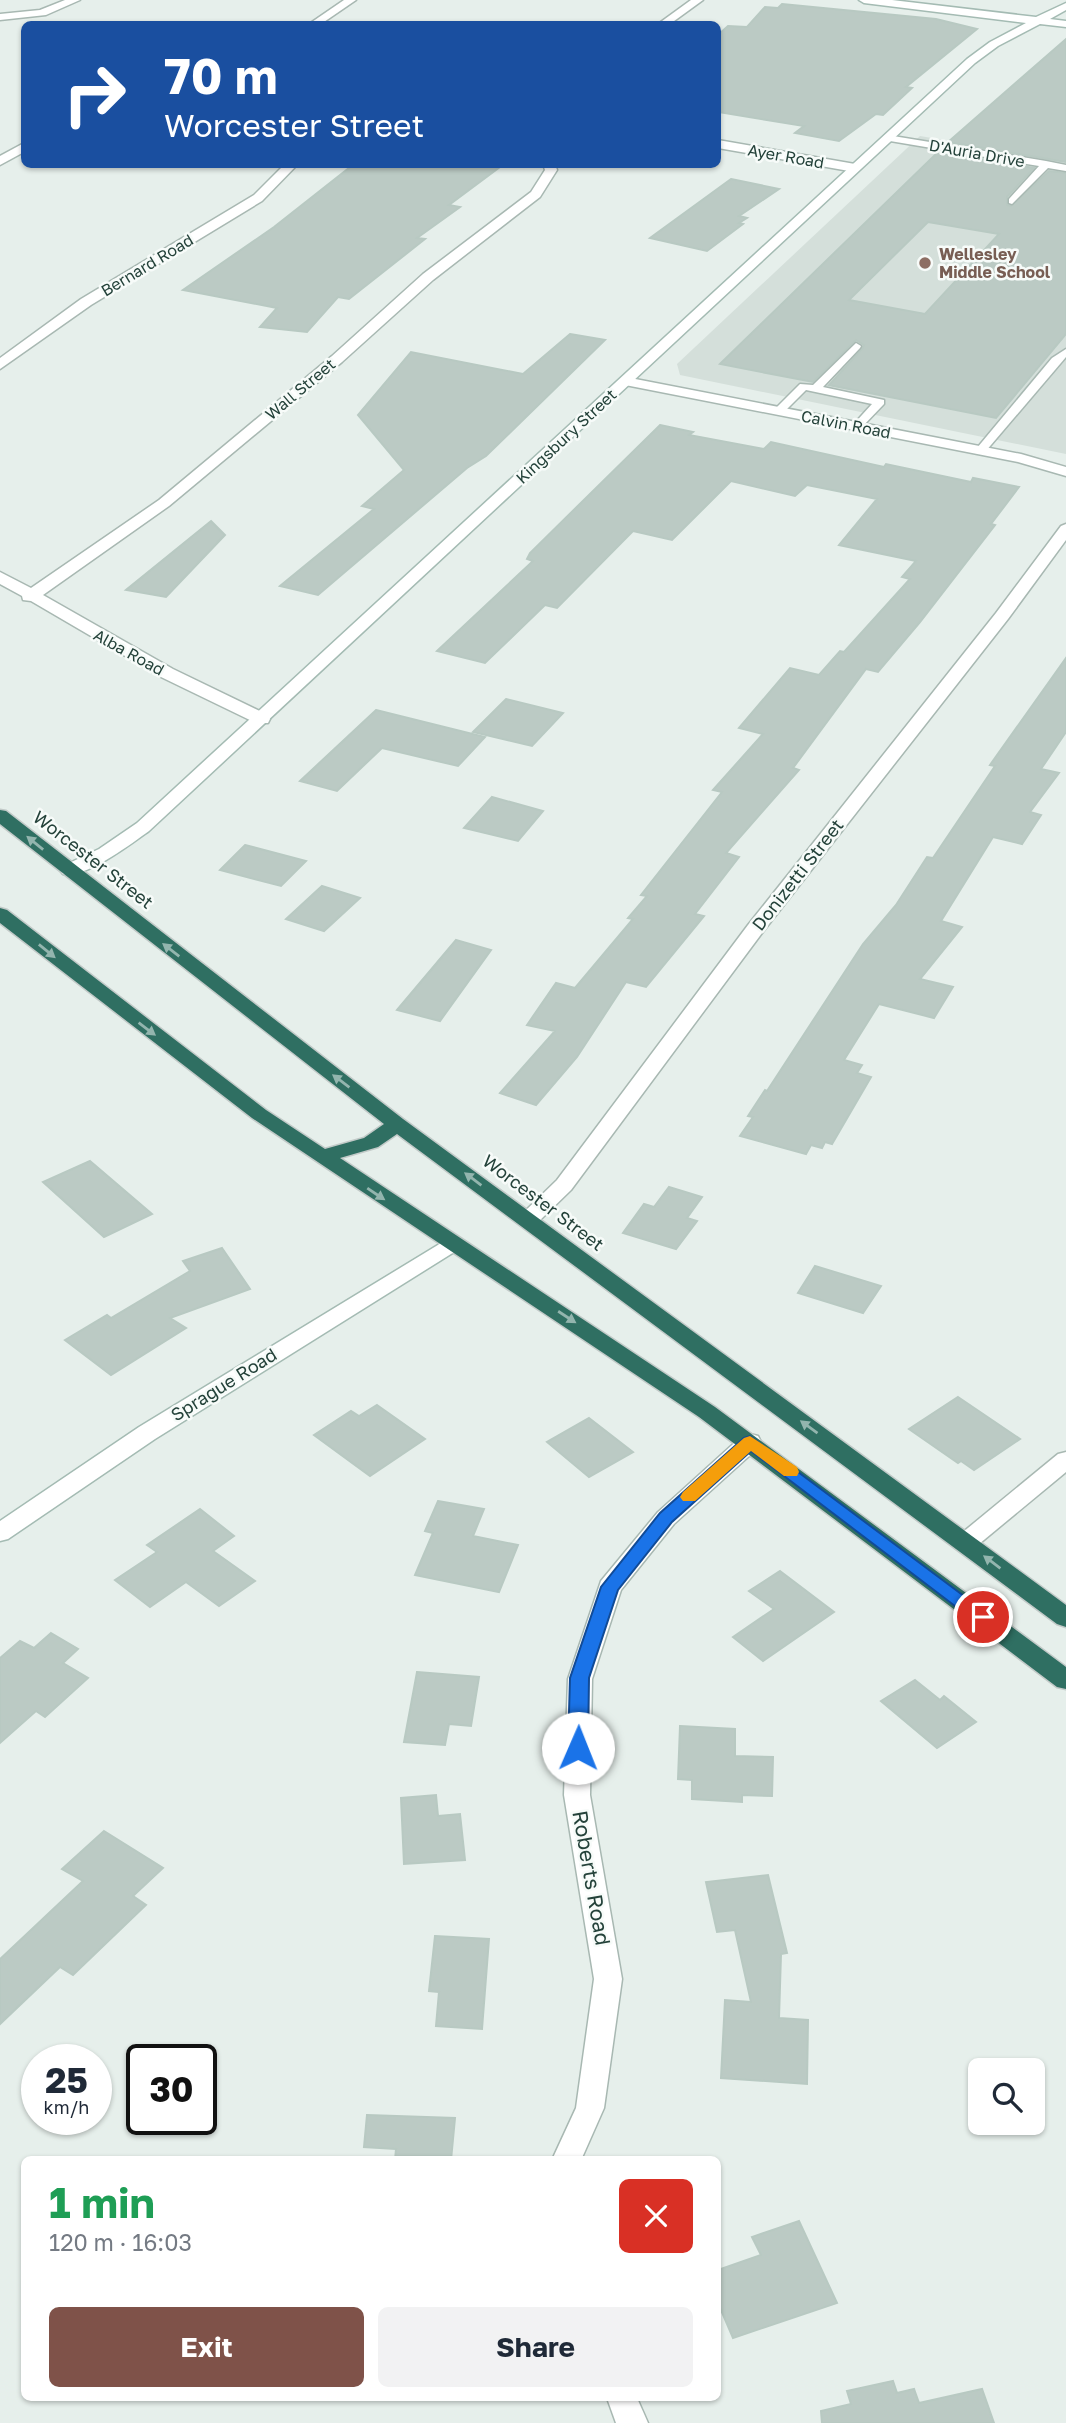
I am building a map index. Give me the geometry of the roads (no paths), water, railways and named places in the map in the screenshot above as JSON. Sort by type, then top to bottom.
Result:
[{"type":"highway","name":"Worcester Street","points":[[0,815],[396,1122],[1066,1618]]},
{"type":"highway","points":[[0,914],[187,1060],[320,1156],[654,1374],[750,1442],[1066,1680]]},
{"type":"highway","points":[[320,1156],[371,1144],[387,1134],[396,1122]]},
{"type":"street","points":[[0,16],[42,13],[75,0]]},
{"type":"street","points":[[319,21],[351,0]]},
{"type":"street","points":[[667,21],[698,0]]},
{"type":"street","points":[[864,0],[1066,24]]},
{"type":"street","name":"Kingsbury Street","points":[[69,870],[135,834],[979,54],[1066,6]]},
{"type":"street","name":"Ayer Road","points":[[721,145],[855,168]]},
{"type":"street","points":[[0,161],[21,149]]},
{"type":"street","name":"Bernard Road","points":[[0,365],[86,302],[258,198],[288,168]]},
{"type":"street","name":"Wall Street","points":[[30,597],[164,503],[337,359],[428,277],[536,194],[550,168]]},
{"type":"street","name":"Calvin Road","points":[[625,380],[1021,458],[1066,472]]},
{"type":"street","name":"Donizetti Street","points":[[528,1220],[564,1185],[755,929],[1002,616],[1066,529]]},
{"type":"street","name":"Alba Road","points":[[0,578],[167,673],[262,719]]},
{"type":"street","name":"Sprague Road","points":[[0,1533],[147,1433],[452,1244]]},
{"type":"street","name":"Roberts Road","points":[[568,2156],[590,2108],[608,1979],[577,1795],[580,1678],[610,1587],[666,1518],[750,1442]]},
{"type":"street","points":[[965,1543],[1066,1460]]},
{"type":"street","points":[[623,2401],[632,2423]]},
{"type":"lane","name":"D'Auria Drive","points":[[887,138],[1066,168]]},
{"type":"lane","points":[[1012,201],[1046,164]]},
{"type":"lane","points":[[816,388],[856,346]]},
{"type":"lane","points":[[981,450],[1056,360],[1066,352]]},
{"type":"lane","points":[[779,411],[804,386],[880,402],[857,426]]},
{"type":"place","name":"Wellesley Middle School","points":[[925,263]]}]
